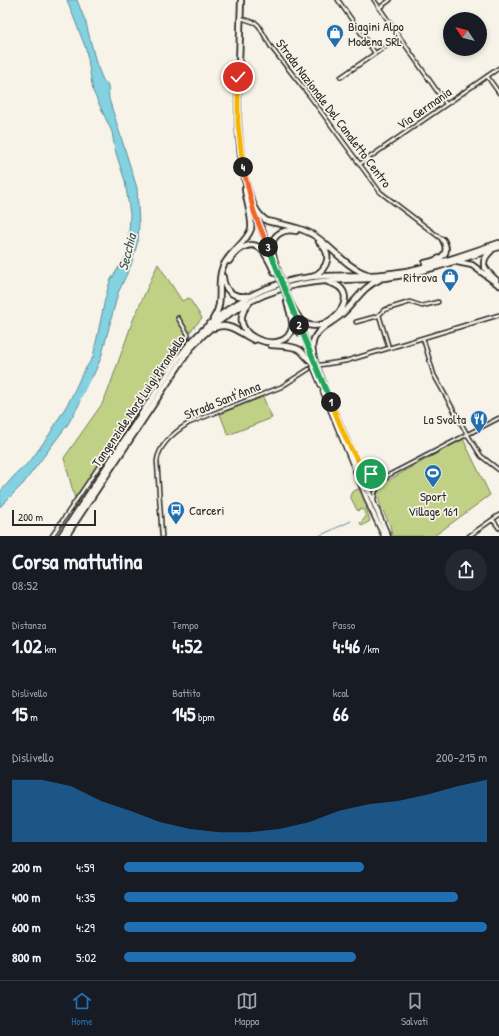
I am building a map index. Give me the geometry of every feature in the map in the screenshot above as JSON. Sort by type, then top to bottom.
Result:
[{"type":"main road","points":[[241,0],[238,77],[239,142],[245,180],[254,212],[311,361],[361,486],[384,536]]},
{"type":"main road","points":[[207,329],[217,314],[221,298],[220,280],[222,268],[250,230],[251,221],[236,142],[236,100],[238,95]]},
{"type":"main road","points":[[245,180],[256,210],[264,219],[298,228],[310,233],[357,270],[370,275]]},
{"type":"main road","points":[[245,190],[252,213],[277,273]]},
{"type":"main road","points":[[277,273],[272,250],[273,242],[278,234],[284,230],[291,230],[301,232],[314,239],[325,249],[327,257],[325,268],[321,272],[311,277]]},
{"type":"main road","points":[[418,268],[421,265],[440,259],[444,255],[445,245],[443,240]]},
{"type":"main road","points":[[463,257],[499,243]]},
{"type":"main road","points":[[277,273],[264,252],[256,246],[242,247],[236,252],[224,271],[223,283],[228,292],[233,295],[251,298],[243,312],[242,324],[248,333],[257,338],[274,342],[280,342],[287,338],[292,328],[292,319],[288,302]]},
{"type":"main road","points":[[463,257],[499,247]]},
{"type":"main road","points":[[493,249],[484,259],[484,266],[489,274],[499,282]]},
{"type":"main road","name":"Tangenziale Nord Luigi Pirandello","points":[[251,298],[290,286],[322,281],[384,278],[431,268],[453,262],[463,257]]},
{"type":"main road","name":"Tangenziale Nord Luigi Pirandello","points":[[61,536],[179,357],[192,340],[227,311],[273,286],[289,281],[311,277],[370,275],[418,268],[463,257]]},
{"type":"main road","points":[[453,262],[462,262],[472,265],[499,285]]},
{"type":"main road","points":[[323,383],[312,351],[312,342],[315,336],[346,311],[368,286],[384,278]]},
{"type":"main road","points":[[288,302],[300,318],[310,325],[316,326],[332,318],[344,307],[344,296],[339,287],[330,282],[322,281]]},
{"type":"main road","points":[[288,302],[388,536]]},
{"type":"main road","points":[[207,329],[217,326],[229,326],[262,343],[296,348],[302,351],[307,359],[311,361]]},
{"type":"main road","name":"Tangenziale Nord Luigi Pirandello","points":[[66,536],[182,360],[207,329]]},
{"type":"street","points":[[338,0],[375,53]]},
{"type":"street","points":[[374,0],[446,104]]},
{"type":"street","points":[[379,8],[390,0]]},
{"type":"street","name":"Strada Nazionale Del Canaletto Centro","points":[[241,20],[256,23],[259,26],[271,47],[309,95],[382,194],[443,240]]},
{"type":"street","points":[[341,77],[399,37]]},
{"type":"street","name":"Via Germania","points":[[360,164],[499,68]]},
{"type":"street","points":[[487,76],[499,93]]},
{"type":"street","points":[[356,322],[379,315],[384,310],[410,302],[422,306],[438,302]]},
{"type":"street","points":[[379,315],[389,348]]},
{"type":"street","points":[[320,365],[346,361],[499,315]]},
{"type":"street","points":[[52,536],[171,356],[188,336],[178,318]]},
{"type":"street","points":[[423,338],[434,375],[466,434],[481,456],[499,470]]},
{"type":"street","name":"Strada Sant'Anna","points":[[162,536],[157,461],[158,454],[162,447],[178,431],[190,423],[281,387],[309,369]]},
{"type":"street","points":[[361,486],[391,474],[499,418]]},
{"type":"street","points":[[356,460],[366,471],[371,474],[382,476],[391,474]]},
{"type":"street","points":[[374,502],[376,489],[379,484],[391,474]]},
{"type":"street","points":[[470,536],[499,515]]},
{"type":"street","points":[[493,520],[499,528]]},
{"type":"green space","points":[[158,264],[182,301],[189,298],[202,318],[169,356],[75,499],[64,458],[102,404],[133,320]]},
{"type":"green space","points":[[263,397],[272,418],[228,435],[220,414]]},
{"type":"green space","name":"Sport Village 161","points":[[463,439],[490,495],[434,536],[392,536],[390,525],[381,507],[377,494],[381,486],[389,480]]},
{"type":"green space","points":[[358,489],[362,491],[367,505],[366,508],[370,521],[362,526],[360,523],[366,517],[364,513],[365,511],[360,509],[359,511],[357,510],[350,496],[352,492]]},
{"type":"water","points":[[67,0],[77,0],[86,23],[96,63],[103,80],[108,86],[109,99],[137,188],[139,224],[138,241],[131,265],[118,293],[101,358],[93,376],[83,384],[79,392],[80,403],[68,424],[23,484],[0,507],[0,492],[31,460],[49,435],[71,398],[82,374],[93,357],[110,281],[128,253],[130,214],[125,181],[115,150],[112,132],[93,91],[86,49]]},
{"type":"waterway","name":"Secchia","points":[[77,401],[90,374]]},
{"type":"waterway","points":[[319,536],[351,521]]},
{"type":"place","name":"Biagini Alpo Modena SRL","points":[[335,48]]},
{"type":"place","name":"Ritrova","points":[[450,292]]},
{"type":"place","name":"La Svolta","points":[[479,434]]},
{"type":"place","name":"Sport Village 161","points":[[433,488]]},
{"type":"place","name":"Carceri","points":[[176,525]]},
{"type":"route","points":[[238,77],[239,142],[245,180],[254,212],[333,409],[356,460],[366,471],[371,474]]}]
